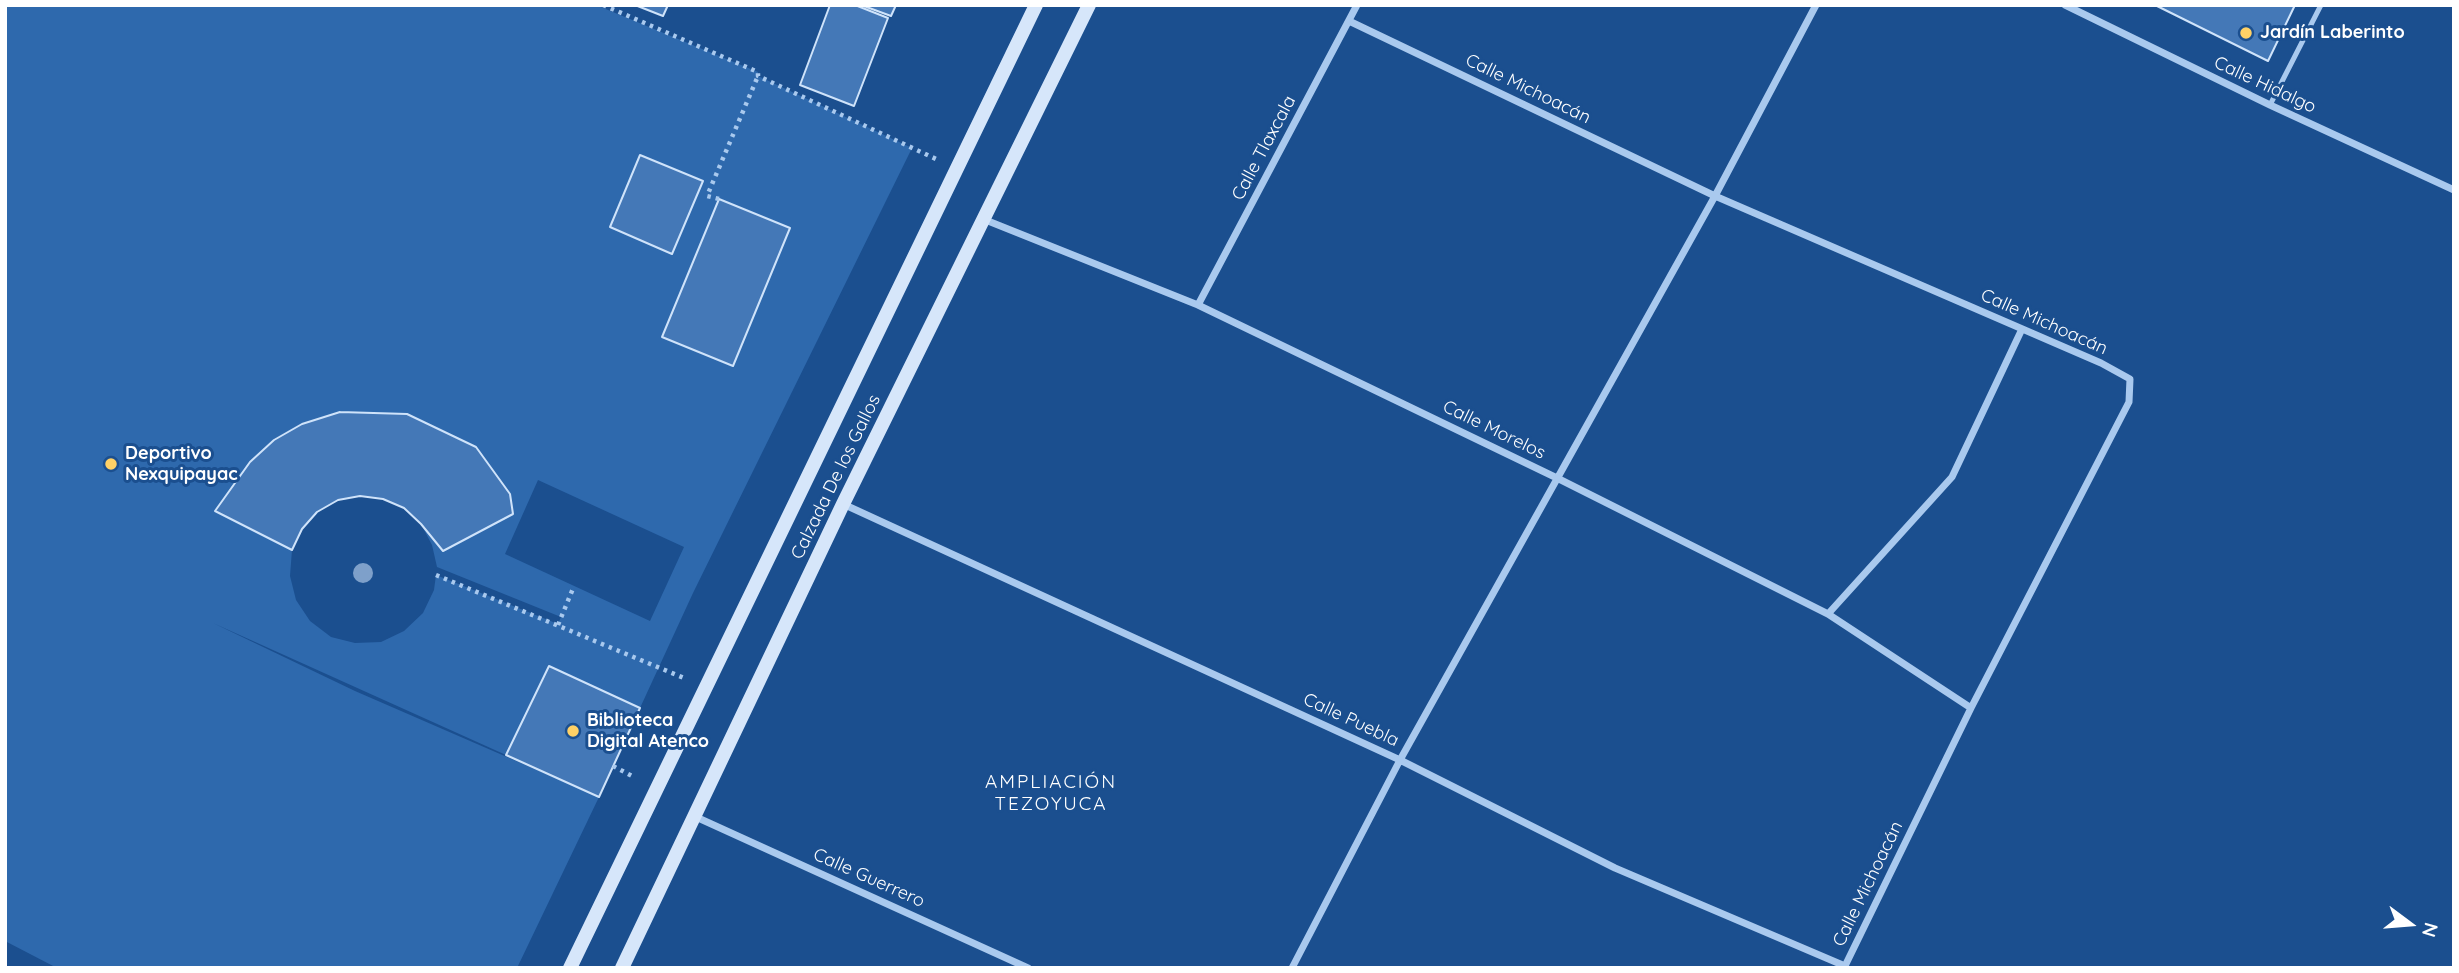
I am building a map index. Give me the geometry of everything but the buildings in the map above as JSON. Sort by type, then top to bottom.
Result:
[{"type":"main road","name":"Calzada De los Gallos","points":[[570,968],[1036,5]]},
{"type":"main road","name":"Calzada De los Gallos","points":[[622,968],[843,504],[1089,5]]},
{"type":"street","name":"Calle Tlaxcala","points":[[1198,305],[1357,5]]},
{"type":"street","points":[[1292,968],[1401,760],[1715,196],[1816,5]]},
{"type":"street","name":"Calle Hidalgo","points":[[2065,5],[2270,105],[2454,190]]},
{"type":"street","name":"Calle Michoacán","points":[[1349,21],[1715,196],[2101,363],[2130,379],[2129,402],[1971,708],[1844,967]]},
{"type":"street","name":"Calle Morelos","points":[[983,219],[1198,305],[1559,479],[1828,614],[1971,708]]},
{"type":"street","points":[[1828,614],[1952,477],[2022,329]]},
{"type":"street","name":"Calle Puebla","points":[[843,504],[1401,760],[1615,868],[1844,967]]},
{"type":"street","name":"Calle Guerrero","points":[[696,817],[1028,968]]},
{"type":"lane","points":[[2270,105],[2321,5]]},
{"type":"path","points":[[603,5],[758,72],[707,196],[719,199]]},
{"type":"path","points":[[758,76],[956,168]]},
{"type":"path","points":[[436,575],[705,687]]},
{"type":"path","points":[[558,625],[575,586]]},
{"type":"shaded area","points":[[5,5],[596,5],[758,72],[758,76],[912,148],[693,593],[640,708],[549,666],[506,755],[213,623],[355,691],[599,797],[517,968],[57,968],[5,941]],"holes":[[[340,412],[407,414],[476,447],[510,494],[513,514],[444,551],[421,524],[432,545],[437,567],[561,617],[558,624],[436,575],[434,590],[423,613],[404,631],[381,642],[355,643],[331,637],[310,621],[296,600],[290,576],[292,550],[216,511],[250,462],[274,439],[302,424]],[[538,480],[684,547],[650,621],[505,554]]]},
{"type":"place","name":"Jardín Laberinto","points":[[2246,33]]},
{"type":"place","name":"Deportivo Nexquipayac","points":[[111,464]]},
{"type":"place","name":"Biblioteca Digital Atenco","points":[[573,731]]},
{"type":"district","name":"AMPLIACIÓN TEZOYUCA","points":[[1051,793]]}]
